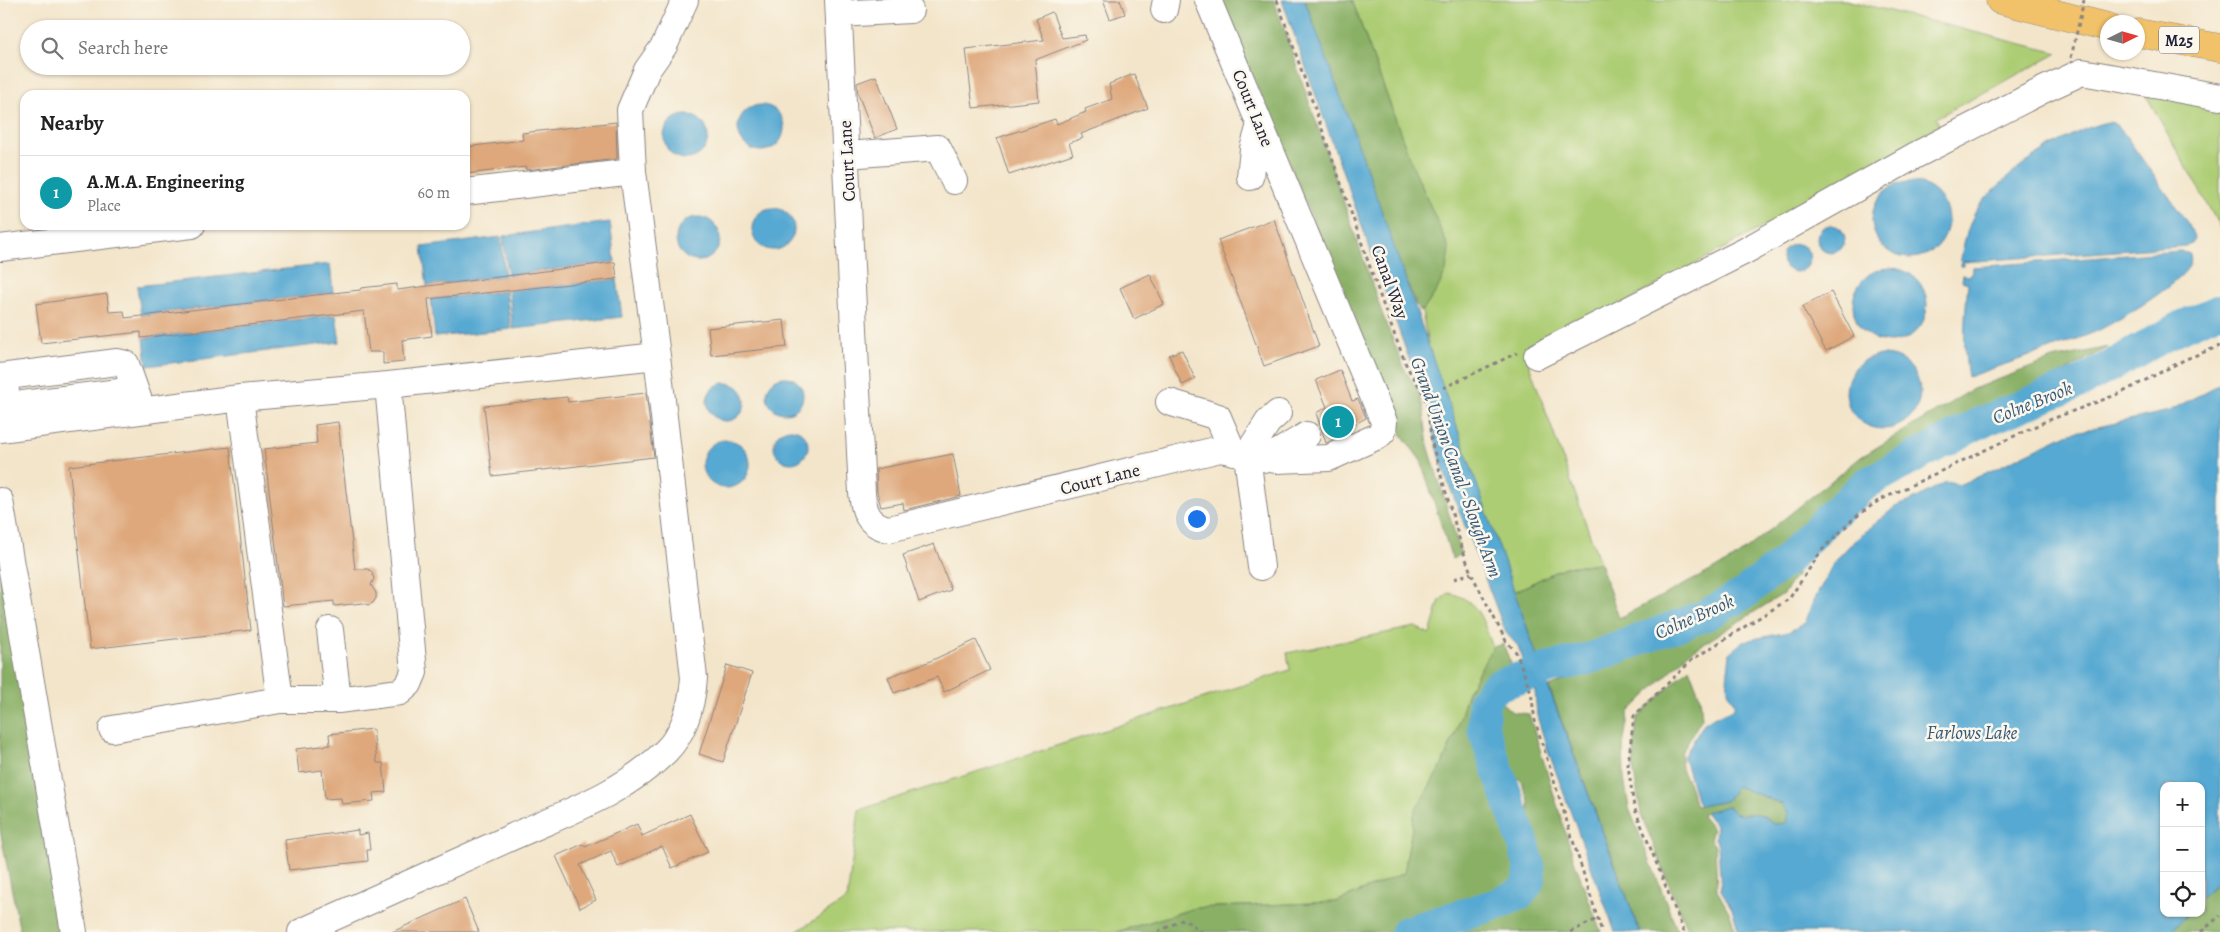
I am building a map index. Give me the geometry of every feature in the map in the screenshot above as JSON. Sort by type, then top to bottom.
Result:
[{"type":"highway","points":[[2000,0],[2100,25]]},
{"type":"highway","name":"M25","points":[[2145,33],[2220,48]]},
{"type":"lane","points":[[301,932],[605,795],[653,762],[668,749],[682,728],[690,707],[694,678],[657,356],[633,172],[630,110],[647,70],[664,46],[685,0]]},
{"type":"lane","name":"Court Lane","points":[[838,7],[847,155],[862,493],[866,515],[876,526],[889,529],[1220,449],[1276,460],[1329,458],[1378,436],[1383,431],[1389,434],[1208,0]]},
{"type":"lane","points":[[838,7],[910,10]]},
{"type":"lane","points":[[1537,356],[1745,251],[1916,155],[2082,72],[2220,97]]},
{"type":"lane","points":[[1250,177],[1253,149],[1260,125]]},
{"type":"lane","points":[[847,155],[938,148],[954,181]]},
{"type":"lane","points":[[470,191],[633,172]]},
{"type":"lane","points":[[0,248],[150,230]]},
{"type":"lane","points":[[3,377],[7,406],[138,400],[240,398],[388,385],[657,356]]},
{"type":"lane","points":[[112,730],[280,700],[338,700],[400,692],[409,684],[414,672],[388,385]]},
{"type":"lane","points":[[240,398],[280,700]]},
{"type":"lane","points":[[0,429],[138,400]]},
{"type":"lane","points":[[1170,402],[1218,417],[1249,455],[1261,567]]},
{"type":"lane","points":[[1249,455],[1268,422],[1278,413]]},
{"type":"lane","points":[[1249,455],[1307,435]]},
{"type":"lane","points":[[0,501],[74,932]]},
{"type":"lane","points":[[330,630],[338,700]]},
{"type":"path","name":"Canal Way","points":[[1277,0],[1385,310],[1407,367],[1421,389],[1427,404],[1432,444],[1471,573],[1506,641],[1516,652],[1531,692],[1535,721],[1602,932]]},
{"type":"path","points":[[2071,58],[2084,0]]},
{"type":"path","points":[[1684,932],[1634,807],[1628,766],[1634,716],[1693,659],[1789,599],[1822,550],[1853,519],[1878,501],[2044,422],[2121,393],[2186,360],[2220,346]]},
{"type":"path","points":[[1454,579],[1471,573]]},
{"type":"path","points":[[2201,932],[2220,916]]},
{"type":"path","points":[[1158,932],[1184,919],[1202,932]]},
{"type":"path","points":[[1570,932],[1597,919]]},
{"type":"green space","points":[[1221,0],[1274,0],[1382,313],[1405,370],[1417,389],[1423,407],[1428,445],[1461,554],[1452,559],[1421,461],[1402,435]]},
{"type":"green space","points":[[1305,0],[1352,0],[1410,159],[1449,249],[1446,271],[1437,290],[1422,312],[1416,305],[1404,275]]},
{"type":"green space","points":[[1352,0],[1846,0],[2058,53],[1936,118],[1941,129],[1595,319],[1525,353],[1600,563],[1565,567],[1514,592],[1429,349],[1422,312],[1437,290],[1449,249],[1410,160]]},
{"type":"green space","points":[[2143,90],[2220,104],[2220,227]]},
{"type":"green space","points":[[2108,347],[1978,421],[1866,481],[1783,561],[1740,594],[1706,613],[1645,636],[1538,659],[1514,592],[1565,567],[1600,563],[1619,618],[1734,559],[1861,457],[1973,389],[2053,359]]},
{"type":"green space","points":[[1792,566],[1797,574],[1783,594],[1689,653],[1629,712],[1623,744],[1624,778],[1629,808],[1678,932],[1640,932],[1549,687],[1643,649],[1703,622],[1750,596],[1781,571]]},
{"type":"green space","points":[[0,569],[62,932],[20,932],[0,830]]},
{"type":"green space","points":[[1449,593],[1459,596],[1474,606],[1493,647],[1468,691],[1457,729],[1442,765],[1415,811],[1404,873],[1336,902],[1195,908],[1117,932],[796,932],[847,899],[859,810],[1290,670],[1287,653],[1415,627],[1430,634],[1440,600]]},
{"type":"green space","points":[[1503,644],[1514,671],[1485,684],[1477,706],[1480,738],[1509,809],[1526,865],[1528,879],[1517,892],[1397,932],[1117,932],[1195,908],[1336,902],[1404,873],[1415,811],[1442,765],[1457,729],[1468,691],[1493,647]]},
{"type":"green space","points":[[1689,668],[1700,697],[1702,718],[1681,753],[1682,772],[1688,782],[1696,806],[1726,801],[1737,786],[1782,804],[1788,813],[1786,824],[1774,824],[1765,817],[1756,814],[1742,815],[1705,812],[1702,816],[1713,829],[1710,839],[1715,846],[1717,890],[1729,912],[1736,932],[1688,932],[1641,814],[1633,767],[1637,718]]},
{"type":"green space","points":[[1493,699],[1499,700],[1512,712],[1529,714],[1575,863],[1601,932],[1423,932],[1489,911],[1525,896],[1535,879],[1533,855],[1528,835],[1529,802],[1521,780],[1508,773],[1489,738],[1487,718]]},
{"type":"green space","points":[[2220,879],[2220,932],[2170,932],[2184,917],[2205,917],[2205,895]]},
{"type":"water","name":"Grand Union Canal - Slough Arm","points":[[1282,0],[1305,0],[1360,149],[1538,659],[1640,932],[1615,932],[1546,745],[1537,716],[1535,691],[1518,646],[1506,633],[1445,474],[1433,432],[1431,407],[1424,388],[1409,359]]},
{"type":"water","points":[[757,105],[765,105],[774,109],[780,115],[784,128],[780,141],[774,147],[765,151],[757,151],[748,147],[742,141],[738,132],[738,124],[742,115],[748,109]]},
{"type":"water","points":[[682,115],[690,115],[702,121],[708,137],[702,153],[690,159],[682,159],[670,153],[664,141],[664,133],[670,121]]},
{"type":"water","points":[[2108,122],[2120,128],[2189,225],[2194,237],[2192,244],[2186,246],[1963,262],[1963,266],[1960,266],[1964,244],[1972,220],[1978,208],[1989,195],[2019,168],[2055,144],[2074,134]]},
{"type":"water","points":[[1910,182],[1924,185],[1937,193],[1945,206],[1948,220],[1945,234],[1937,247],[1924,255],[1910,258],[1896,255],[1883,247],[1875,234],[1872,220],[1875,206],[1883,193],[1896,185]]},
{"type":"water","points":[[777,208],[785,211],[791,217],[794,229],[791,241],[785,247],[769,250],[761,247],[755,241],[752,225],[755,217],[761,211]]},
{"type":"water","points":[[702,217],[714,223],[719,231],[719,247],[714,255],[706,260],[694,261],[682,255],[677,247],[676,235],[682,223],[690,218]]},
{"type":"water","points":[[610,222],[615,262],[508,275],[503,236]]},
{"type":"water","points":[[1831,225],[1841,229],[1845,239],[1841,249],[1831,253],[1821,249],[1817,239],[1821,229]]},
{"type":"water","points":[[501,237],[505,276],[427,286],[422,247]]},
{"type":"water","points":[[1796,244],[1806,248],[1810,258],[1806,268],[1796,272],[1786,268],[1782,258],[1786,248]]},
{"type":"water","points":[[2180,251],[2190,254],[2189,266],[2160,293],[2131,312],[2095,332],[1968,377],[1965,318],[1968,283],[1962,281],[1963,275],[1970,276],[1973,267]]},
{"type":"water","points":[[330,264],[333,293],[141,315],[137,286]]},
{"type":"water","points":[[1883,268],[1897,268],[1911,274],[1921,284],[1927,298],[1925,319],[1911,336],[1897,342],[1883,342],[1869,336],[1859,326],[1853,312],[1853,298],[1859,284],[1869,274]]},
{"type":"water","points":[[617,279],[622,317],[513,329],[509,290]]},
{"type":"water","points":[[506,291],[511,329],[435,337],[431,299]]},
{"type":"water","points":[[336,315],[340,342],[147,366],[144,338]]},
{"type":"water","points":[[1876,355],[1890,355],[1904,361],[1914,371],[1920,385],[1920,399],[1914,413],[1904,423],[1890,429],[1876,429],[1862,423],[1852,413],[1846,399],[1846,385],[1852,371],[1862,361]]},
{"type":"water","points":[[785,377],[792,378],[798,382],[802,388],[802,402],[798,408],[792,412],[785,413],[778,412],[772,408],[768,402],[767,395],[768,388],[772,382],[778,378]]},
{"type":"water","points":[[726,383],[739,389],[745,402],[739,415],[726,421],[713,415],[707,402],[713,389]]},
{"type":"water","name":"Farlows Lake","points":[[2220,384],[2220,879],[2205,895],[2205,782],[2160,782],[2160,917],[2184,917],[2170,932],[1739,932],[1732,909],[1721,890],[1718,845],[1715,838],[1716,826],[1705,812],[1728,806],[1735,813],[1760,815],[1774,824],[1786,823],[1788,813],[1782,804],[1737,786],[1726,801],[1700,806],[1695,794],[1683,757],[1705,722],[1733,709],[1735,704],[1727,686],[1730,652],[1744,641],[1788,632],[1805,623],[1812,604],[1834,562],[1852,543],[1895,507],[1911,501],[1946,482],[1961,485],[2067,434],[2169,411]]},
{"type":"water","points":[[791,429],[803,434],[808,446],[803,458],[791,463],[779,458],[774,446],[779,434]]},
{"type":"water","points":[[726,440],[735,442],[743,447],[748,455],[750,464],[748,473],[743,481],[735,486],[726,488],[717,486],[709,481],[704,473],[702,464],[704,455],[709,447],[717,442]]},
{"type":"building","points":[[1103,0],[1120,0],[1125,14],[1110,19]]},
{"type":"building","points":[[1052,12],[1062,38],[1085,35],[1086,40],[1035,60],[1039,101],[973,108],[966,49],[1044,40],[1036,19]]},
{"type":"building","points":[[1134,74],[1148,108],[1081,134],[1083,138],[1069,143],[1073,154],[1009,175],[997,138],[1055,119],[1057,124],[1086,112],[1085,109],[1112,99],[1109,84]]},
{"type":"building","points":[[876,76],[897,129],[875,138],[858,94],[857,83]]},
{"type":"building","points":[[616,122],[617,159],[526,170],[526,167],[470,173],[470,146],[523,140],[522,133]]},
{"type":"building","points":[[1274,219],[1319,346],[1264,366],[1218,240]]},
{"type":"building","points":[[615,262],[617,279],[428,299],[432,336],[402,340],[404,362],[383,364],[383,352],[369,352],[364,311],[141,338],[141,332],[41,343],[36,304],[107,294],[109,312],[124,311],[125,318],[397,284],[397,290]]},
{"type":"building","points":[[1150,274],[1164,304],[1134,319],[1120,288]]},
{"type":"building","points":[[1831,292],[1854,336],[1826,351],[1802,307]]},
{"type":"building","points":[[784,320],[787,347],[711,355],[708,328]]},
{"type":"building","points":[[1182,350],[1195,379],[1182,385],[1169,355]]},
{"type":"building","points":[[1340,370],[1352,401],[1358,399],[1366,418],[1349,427],[1350,432],[1326,443],[1316,413],[1327,407],[1316,380]]},
{"type":"building","points":[[646,393],[654,457],[492,476],[484,406],[567,397],[568,402]]},
{"type":"building","points":[[338,422],[355,569],[368,569],[372,572],[374,579],[371,585],[376,593],[376,598],[373,603],[368,605],[363,603],[334,606],[334,601],[283,606],[264,449],[317,443],[315,425]]},
{"type":"building","points":[[230,447],[251,630],[90,649],[69,466]]},
{"type":"building","points":[[953,454],[961,496],[904,510],[903,503],[881,507],[877,492],[876,469]]},
{"type":"building","points":[[934,544],[951,590],[919,602],[903,555]]},
{"type":"building","points":[[976,640],[990,670],[944,692],[937,677],[894,693],[888,677],[928,662]]},
{"type":"building","points":[[727,665],[752,673],[723,762],[699,754]]},
{"type":"building","points":[[373,729],[377,763],[383,763],[386,792],[373,793],[374,801],[342,804],[341,798],[325,799],[322,770],[299,773],[296,749],[330,745],[329,734]]},
{"type":"building","points":[[690,814],[708,852],[672,868],[662,846],[618,867],[611,851],[580,865],[596,900],[580,908],[556,856],[583,844],[585,847],[637,824],[642,836]]},
{"type":"building","points":[[358,830],[358,835],[368,833],[370,850],[367,850],[368,861],[289,870],[285,840]]},
{"type":"building","points":[[465,899],[479,932],[392,932]]},
{"type":"waterway","name":"Colne Brook","points":[[1406,932],[1497,904],[1520,894],[1530,880],[1529,864],[1523,842],[1483,728],[1484,701],[1490,692],[1499,685],[1552,667],[1585,660],[1706,615],[1742,595],[1786,561],[1829,517],[1867,483],[1977,424],[2081,382],[2183,326],[2220,310]]},
{"type":"place","name":"A.M.A. Engineering","points":[[1338,422]]}]
